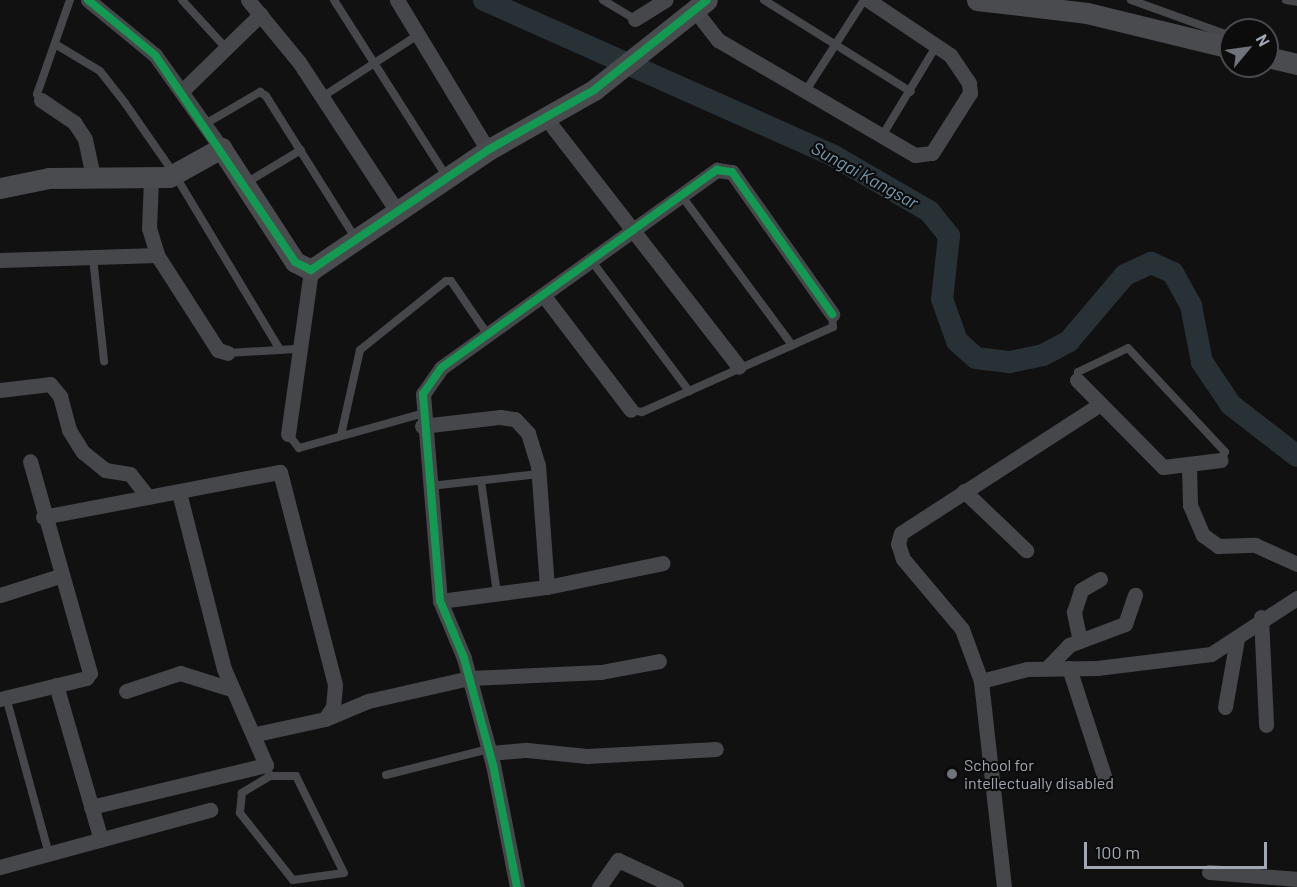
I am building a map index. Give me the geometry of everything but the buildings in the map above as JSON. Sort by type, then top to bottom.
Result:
[{"type":"street","points":[[88,0],[134,33],[182,91],[246,183],[295,262],[311,270]]},
{"type":"street","points":[[248,0],[261,14],[322,97],[397,211]]},
{"type":"street","points":[[397,0],[488,150]]},
{"type":"street","points":[[635,19],[666,0]]},
{"type":"street","points":[[288,434],[296,349],[311,270],[488,150],[594,90],[653,39],[700,4],[718,40],[881,137],[921,157],[937,149],[970,88],[958,64],[937,45],[866,0]]},
{"type":"street","points":[[977,0],[1049,7],[1089,6],[1219,44]]},
{"type":"street","points":[[1029,0],[1049,7]]},
{"type":"street","points":[[182,91],[261,14]]},
{"type":"street","points":[[1279,60],[1297,64]]},
{"type":"street","points":[[41,100],[74,122],[85,139],[93,178]]},
{"type":"street","points":[[545,117],[630,231],[739,367]]},
{"type":"street","points":[[0,188],[49,178],[151,179],[175,174],[221,148]]},
{"type":"street","points":[[517,887],[489,751],[469,678],[440,601],[422,420],[423,394],[441,368],[717,170],[732,172],[832,314]]},
{"type":"street","points":[[151,179],[149,228],[157,255],[218,350],[228,353]]},
{"type":"street","points":[[0,260],[157,255]]},
{"type":"street","points":[[544,296],[631,410]]},
{"type":"street","points":[[1077,380],[1161,466],[1221,460]]},
{"type":"street","points":[[0,390],[50,384],[60,396],[69,430],[83,452],[105,470],[130,474],[148,497]]},
{"type":"street","points":[[1004,887],[981,681],[962,629],[903,559],[898,544],[901,533],[1099,405]]},
{"type":"street","points":[[422,420],[515,419],[528,433],[539,474],[547,587]]},
{"type":"street","points":[[3,698],[56,685],[90,673],[43,517],[30,461]]},
{"type":"street","points":[[1189,465],[1190,505],[1203,535],[1218,546],[1255,544],[1297,564]]},
{"type":"street","points":[[43,517],[280,472],[335,686],[333,707],[325,719]]},
{"type":"street","points":[[964,491],[1026,550]]},
{"type":"street","points":[[91,807],[268,771],[256,734],[231,689],[179,492]]},
{"type":"street","points":[[440,601],[547,587],[663,563]]},
{"type":"street","points":[[0,595],[60,576]]},
{"type":"street","points":[[1080,641],[1074,612],[1081,590],[1100,579]]},
{"type":"street","points":[[1047,668],[1080,641],[1125,624],[1135,595]]},
{"type":"street","points":[[981,681],[1047,668],[1069,668],[1211,654],[1237,639],[1261,617],[1297,598]]},
{"type":"street","points":[[1261,617],[1266,725]]},
{"type":"street","points":[[1225,707],[1237,639]]},
{"type":"street","points":[[256,734],[325,719],[368,701],[469,678],[601,672],[659,662]]},
{"type":"street","points":[[1069,668],[1106,782]]},
{"type":"street","points":[[126,691],[180,673],[231,689]]},
{"type":"street","points":[[56,685],[101,840]]},
{"type":"street","points":[[489,751],[527,750],[587,756],[716,749]]},
{"type":"street","points":[[0,867],[210,810]]},
{"type":"street","points":[[599,887],[618,860],[676,887]]},
{"type":"street","points":[[1209,872],[1297,879]]},
{"type":"lane","points":[[41,100],[37,94],[70,0]]},
{"type":"lane","points":[[182,0],[226,48]]},
{"type":"lane","points":[[334,0],[447,178]]},
{"type":"lane","points":[[603,0],[635,19]]},
{"type":"lane","points":[[764,0],[911,92]]},
{"type":"lane","points":[[806,92],[866,0]]},
{"type":"lane","points":[[1131,0],[1219,32]]},
{"type":"lane","points":[[1286,0],[1297,2]]},
{"type":"lane","points":[[322,97],[418,35]]},
{"type":"lane","points":[[55,44],[100,71],[175,174],[280,350]]},
{"type":"lane","points":[[881,137],[911,92],[937,45]]},
{"type":"lane","points":[[205,124],[260,92],[301,150],[357,240]]},
{"type":"lane","points":[[246,183],[301,150]]},
{"type":"lane","points":[[681,194],[792,345]]},
{"type":"lane","points":[[93,258],[105,361]]},
{"type":"lane","points":[[591,260],[689,391]]},
{"type":"lane","points":[[341,435],[360,350],[446,281],[451,281],[488,335]]},
{"type":"lane","points":[[631,410],[642,412],[739,367],[834,327],[832,314]]},
{"type":"lane","points":[[1077,380],[1078,372],[1128,348],[1225,452],[1221,460]]},
{"type":"lane","points":[[228,353],[296,349]]},
{"type":"lane","points":[[288,434],[299,448],[341,435],[422,420]]},
{"type":"lane","points":[[429,487],[539,474]]},
{"type":"lane","points":[[481,481],[497,593]]},
{"type":"lane","points":[[3,698],[49,854]]},
{"type":"lane","points":[[386,775],[489,751]]},
{"type":"lane","points":[[268,771],[296,776],[345,870],[342,875],[289,878],[240,813],[242,793],[268,771]]},
{"type":"waterway","name":"Sungai Kangsar","points":[[484,0],[834,156],[929,211],[949,236],[942,299],[957,341],[976,358],[1010,362],[1043,355],[1069,341],[1125,275],[1151,263],[1173,273],[1191,306],[1202,362],[1231,405],[1297,456]]},
{"type":"cycle path","points":[[88,0],[155,55],[295,262],[311,270],[488,150],[594,90],[707,0]]},
{"type":"cycle path","points":[[517,887],[493,765],[464,658],[440,601],[423,394],[441,368],[717,170],[732,172],[832,314]]},
{"type":"place","name":"School for intellectually disabled","points":[[952,774]]}]
